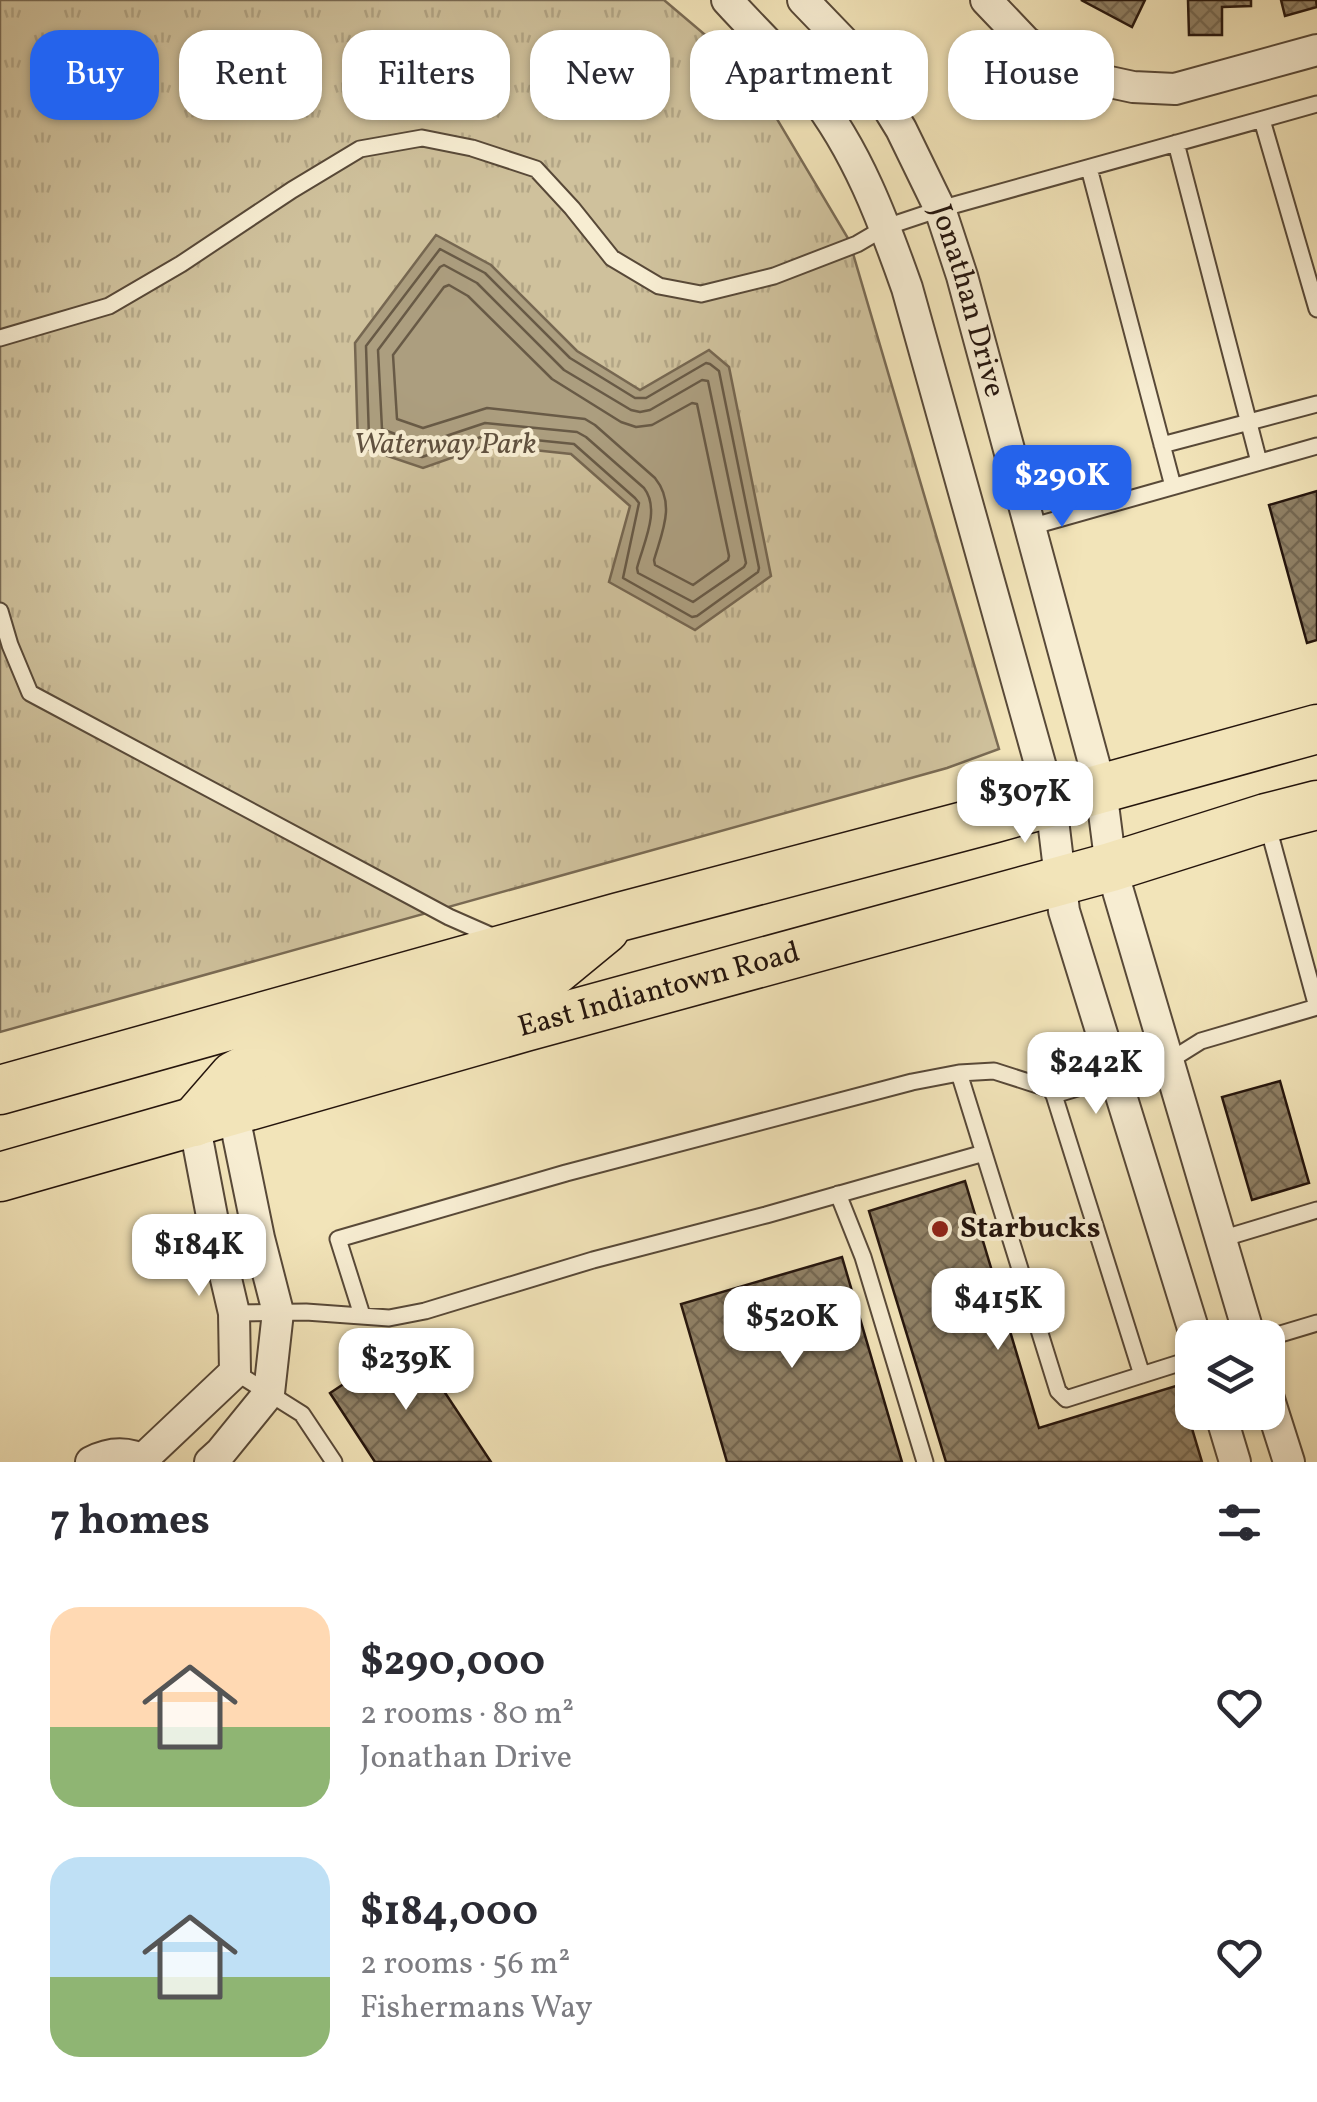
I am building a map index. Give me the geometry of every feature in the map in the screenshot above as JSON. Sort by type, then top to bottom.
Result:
[{"type":"main road","points":[[0,1090],[619,917],[1317,729]]},
{"type":"main road","name":"East Indiantown Road","points":[[0,1177],[562,1017],[1112,867],[1317,804]]},
{"type":"main road","points":[[213,1117],[234,1076],[266,1059],[504,992],[554,971],[619,917]]},
{"type":"street","name":"Jonathan Drive","points":[[727,0],[812,94],[855,159],[886,227],[907,288],[1051,803],[1064,911],[1190,1320]]},
{"type":"street","name":"Jonathan Drive","points":[[803,0],[855,54],[901,129],[940,209],[962,276],[1102,789],[1112,867],[1245,1320]]},
{"type":"street","points":[[986,0],[1026,42],[1062,66],[1133,87],[1176,89],[1317,50]]},
{"type":"street","points":[[210,1462],[269,1393],[278,1312],[259,1238],[213,1117]]},
{"type":"street","points":[[92,1462],[110,1454],[145,1460],[234,1372],[234,1313],[215,1232],[213,1117]]},
{"type":"street","points":[[1225,1430],[1235,1462]]},
{"type":"street","points":[[1278,1430],[1288,1462]]},
{"type":"lane","points":[[0,338],[110,306],[360,149],[422,138],[472,148],[536,170],[612,258],[659,286],[701,294],[774,276],[857,244],[886,227],[940,209],[1317,104]]},
{"type":"lane","points":[[1262,120],[1317,309]]},
{"type":"lane","points":[[1176,143],[1258,462]]},
{"type":"lane","points":[[1089,168],[1174,486]]},
{"type":"lane","points":[[1162,445],[1317,404]]},
{"type":"lane","points":[[1030,527],[1317,446]]},
{"type":"lane","points":[[0,610],[30,693],[449,918],[516,946]]},
{"type":"lane","points":[[1054,1095],[1169,1061],[1200,1041],[1317,1007],[1266,818]]},
{"type":"lane","points":[[1298,939],[1317,934]]},
{"type":"lane","points":[[362,1315],[338,1239],[566,1173],[912,1082],[994,1071],[1050,1089],[1054,1095],[1142,1375]]},
{"type":"lane","points":[[959,1073],[1058,1391],[1066,1399],[1175,1365]]},
{"type":"lane","points":[[234,1313],[389,1318],[424,1311],[593,1260],[984,1153]]},
{"type":"lane","points":[[838,1194],[863,1257],[925,1462]]},
{"type":"lane","points":[[1221,1238],[1317,1210]]},
{"type":"lane","points":[[1285,1333],[1317,1323]]},
{"type":"lane","points":[[234,1372],[302,1414],[334,1462]]},
{"type":"green space","name":"Waterway Park","points":[[0,0],[664,0],[699,30],[690,30],[690,120],[778,120],[849,240],[999,749],[947,768],[0,1032]]},
{"type":"water","points":[[436,235],[491,265],[577,351],[640,390],[709,350],[729,367],[771,576],[695,630],[609,582],[630,506],[571,454],[488,445],[423,468],[358,446],[355,343]]},
{"type":"building","points":[[1081,0],[1145,0],[1132,27]]},
{"type":"building","points":[[1188,0],[1251,0],[1251,6],[1222,7],[1222,35],[1189,35]]},
{"type":"building","points":[[1281,0],[1316,0],[1317,7],[1285,16]]},
{"type":"building","points":[[1317,491],[1317,640],[1307,643],[1269,505]]},
{"type":"building","points":[[1280,1081],[1309,1183],[1252,1200],[1222,1097]]},
{"type":"building","points":[[965,1181],[1039,1428],[1175,1386],[1175,1430],[1192,1430],[1202,1462],[946,1462],[869,1211]]},
{"type":"building","points":[[842,1257],[902,1462],[727,1462],[681,1304]]},
{"type":"building","points":[[410,1340],[491,1462],[375,1462],[330,1393]]},
{"type":"place","name":"Starbucks","points":[[940,1229]]}]
